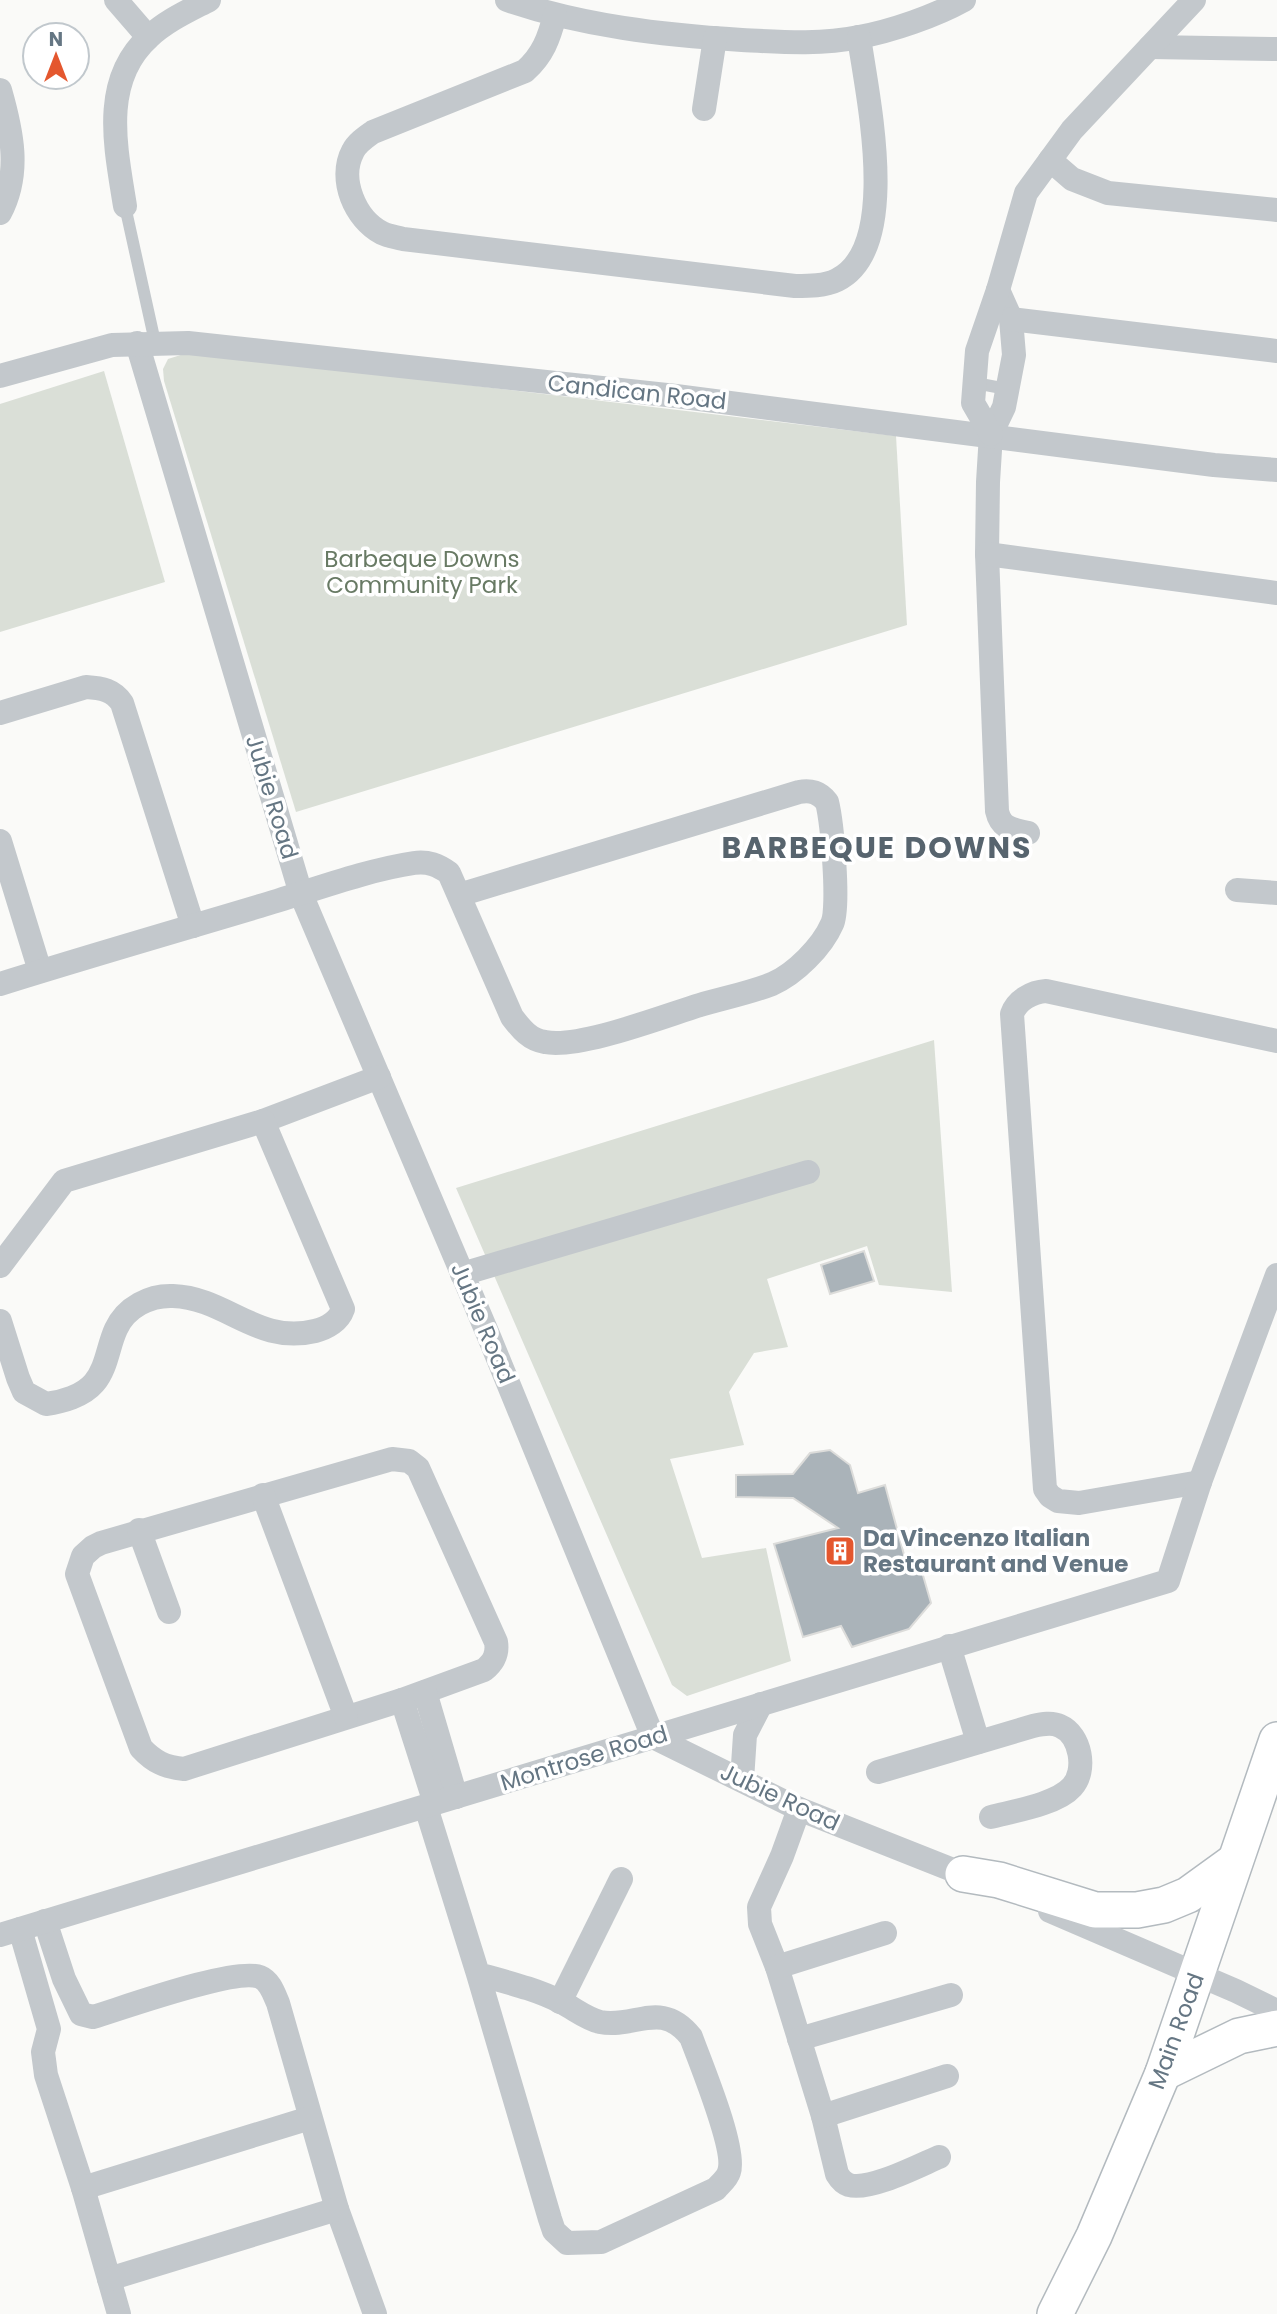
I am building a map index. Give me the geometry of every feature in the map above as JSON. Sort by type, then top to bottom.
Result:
[{"type":"street","points":[[116,0],[148,37]]},
{"type":"street","points":[[125,206],[116,147],[114,110],[120,79],[148,37],[176,17],[209,0]]},
{"type":"street","points":[[507,0],[555,15],[654,32],[715,38],[811,42],[859,37],[949,8],[964,0]]},
{"type":"street","points":[[991,435],[973,403],[977,351],[1026,193],[1072,130],[1194,0]]},
{"type":"street","points":[[555,15],[545,48],[536,61],[524,71],[373,132],[354,150],[348,179],[352,198],[366,221],[382,233],[403,239],[795,286],[838,280],[863,257],[876,205],[874,150],[859,37]]},
{"type":"street","points":[[704,109],[715,38]]},
{"type":"street","points":[[1150,47],[1277,49]]},
{"type":"street","points":[[0,90],[10,124],[14,170],[9,197],[0,214]]},
{"type":"street","points":[[1050,160],[1072,179],[1108,193],[1277,210]]},
{"type":"street","points":[[998,290],[1011,320],[1014,355],[1004,407],[991,435],[988,482],[987,554],[997,811],[1002,824],[1007,828],[1028,833]]},
{"type":"street","points":[[1011,320],[1277,351]]},
{"type":"street","name":"Candican Road","points":[[0,376],[88,350],[146,342],[208,345],[676,396],[1214,465],[1277,470]]},
{"type":"street","name":"Jubie Road","points":[[146,342],[301,894],[463,1273],[653,1737],[799,1810],[963,1874],[1277,2011]]},
{"type":"street","points":[[987,554],[1277,593]]},
{"type":"street","points":[[0,713],[86,687],[100,688],[116,695],[122,703],[193,926]]},
{"type":"street","points":[[0,984],[378,872],[416,863],[428,863],[449,873],[512,1017],[519,1026],[534,1039],[542,1042],[557,1044],[589,1039],[774,983],[804,960],[827,934],[834,921],[835,892],[827,802],[822,795],[815,792],[799,792],[459,895]]},
{"type":"street","points":[[0,841],[40,971]]},
{"type":"street","points":[[1237,890],[1277,893]]},
{"type":"street","points":[[1277,1041],[1046,991],[1030,995],[1014,1009],[1012,1014],[1045,1489],[1050,1496],[1058,1501],[1079,1503],[1200,1482],[1277,1275]]},
{"type":"street","points":[[0,1266],[59,1186],[68,1179],[263,1121],[379,1077]]},
{"type":"street","points":[[0,1321],[24,1392],[46,1404],[75,1396],[93,1384],[105,1364],[116,1328],[138,1305],[156,1297],[174,1296],[200,1301],[271,1332],[287,1335],[323,1329],[340,1318],[343,1309],[339,1297],[263,1121]]},
{"type":"street","points":[[463,1273],[808,1172]]},
{"type":"street","points":[[392,1459],[409,1461],[418,1468],[496,1642],[492,1664],[484,1670],[402,1700],[184,1769],[169,1767],[152,1760],[141,1748],[77,1574],[83,1556],[93,1546],[139,1530],[263,1495],[392,1459]]},
{"type":"street","name":"Montrose Road","points":[[10,1932],[1168,1581],[1200,1482]]},
{"type":"street","points":[[263,1495],[346,1717]]},
{"type":"street","points":[[139,1530],[169,1612]]},
{"type":"street","points":[[949,1646],[978,1742]]},
{"type":"street","points":[[425,1692],[439,1802],[478,1974],[550,2220],[559,2237],[567,2243],[601,2242],[716,2189],[729,2172],[729,2151],[691,2036],[682,2026],[669,2019],[647,2017],[603,2022],[587,2018],[560,2002],[478,1974]]},
{"type":"street","points":[[402,1700],[439,1802]]},
{"type":"street","points":[[742,1780],[745,1735],[761,1704]]},
{"type":"street","points":[[878,1772],[1047,1724],[1059,1725],[1069,1732],[1078,1747],[1080,1775],[1073,1786],[1061,1796],[991,1818]]},
{"type":"street","name":"Main Road","points":[[1055,2314],[1094,2236],[1163,2073],[1277,1740]]},
{"type":"street","points":[[799,1810],[759,1907],[760,1924],[777,1968],[823,2116],[837,2174],[849,2185],[870,2184],[939,2157]]},
{"type":"street","points":[[963,1874],[999,1880],[1095,1910],[1137,1910],[1164,1905],[1188,1895],[1235,1861]]},
{"type":"street","points":[[560,2002],[621,1879]]},
{"type":"street","points":[[45,1921],[64,1979],[81,2014],[93,2017],[235,1975],[260,1977],[269,1985],[278,2003],[337,2209],[375,2314]]},
{"type":"street","points":[[10,1932],[49,2029],[43,2052],[46,2076],[83,2188],[119,2314]]},
{"type":"street","points":[[777,1968],[885,1933]]},
{"type":"street","points":[[799,2039],[951,1995]]},
{"type":"street","points":[[1163,2073],[1239,2036],[1277,2028]]},
{"type":"street","points":[[823,2116],[947,2076]]},
{"type":"street","points":[[83,2188],[310,2118]]},
{"type":"street","points":[[109,2279],[337,2209]]},
{"type":"lane","points":[[125,206],[146,342]]},
{"type":"lane","points":[[975,383],[1007,389]]},
{"type":"green space","name":"Barbeque Downs Community Park","points":[[190,352],[896,436],[907,625],[296,812],[164,381],[163,369],[168,359]]},
{"type":"green space","points":[[104,371],[165,582],[0,632],[0,404]]},
{"type":"green space","points":[[934,1040],[952,1292],[879,1285],[867,1246],[767,1279],[788,1347],[754,1353],[729,1392],[744,1445],[670,1459],[702,1558],[766,1548],[791,1661],[687,1696],[672,1685],[456,1188]]},
{"type":"building","points":[[864,1251],[874,1281],[830,1294],[821,1265]]},
{"type":"building","name":"Da Vincenzo Italian Restaurant and Venue","points":[[830,1450],[850,1465],[858,1493],[885,1485],[906,1562],[918,1558],[931,1603],[909,1629],[852,1647],[841,1626],[803,1637],[774,1544],[838,1528],[793,1498],[736,1497],[736,1475],[793,1474],[810,1453]]},
{"type":"place","name":"Da Vincenzo Italian Restaurant and Venue","points":[[840,1551]]},
{"type":"district","name":"BARBEQUE DOWNS","points":[[877,848]]}]
